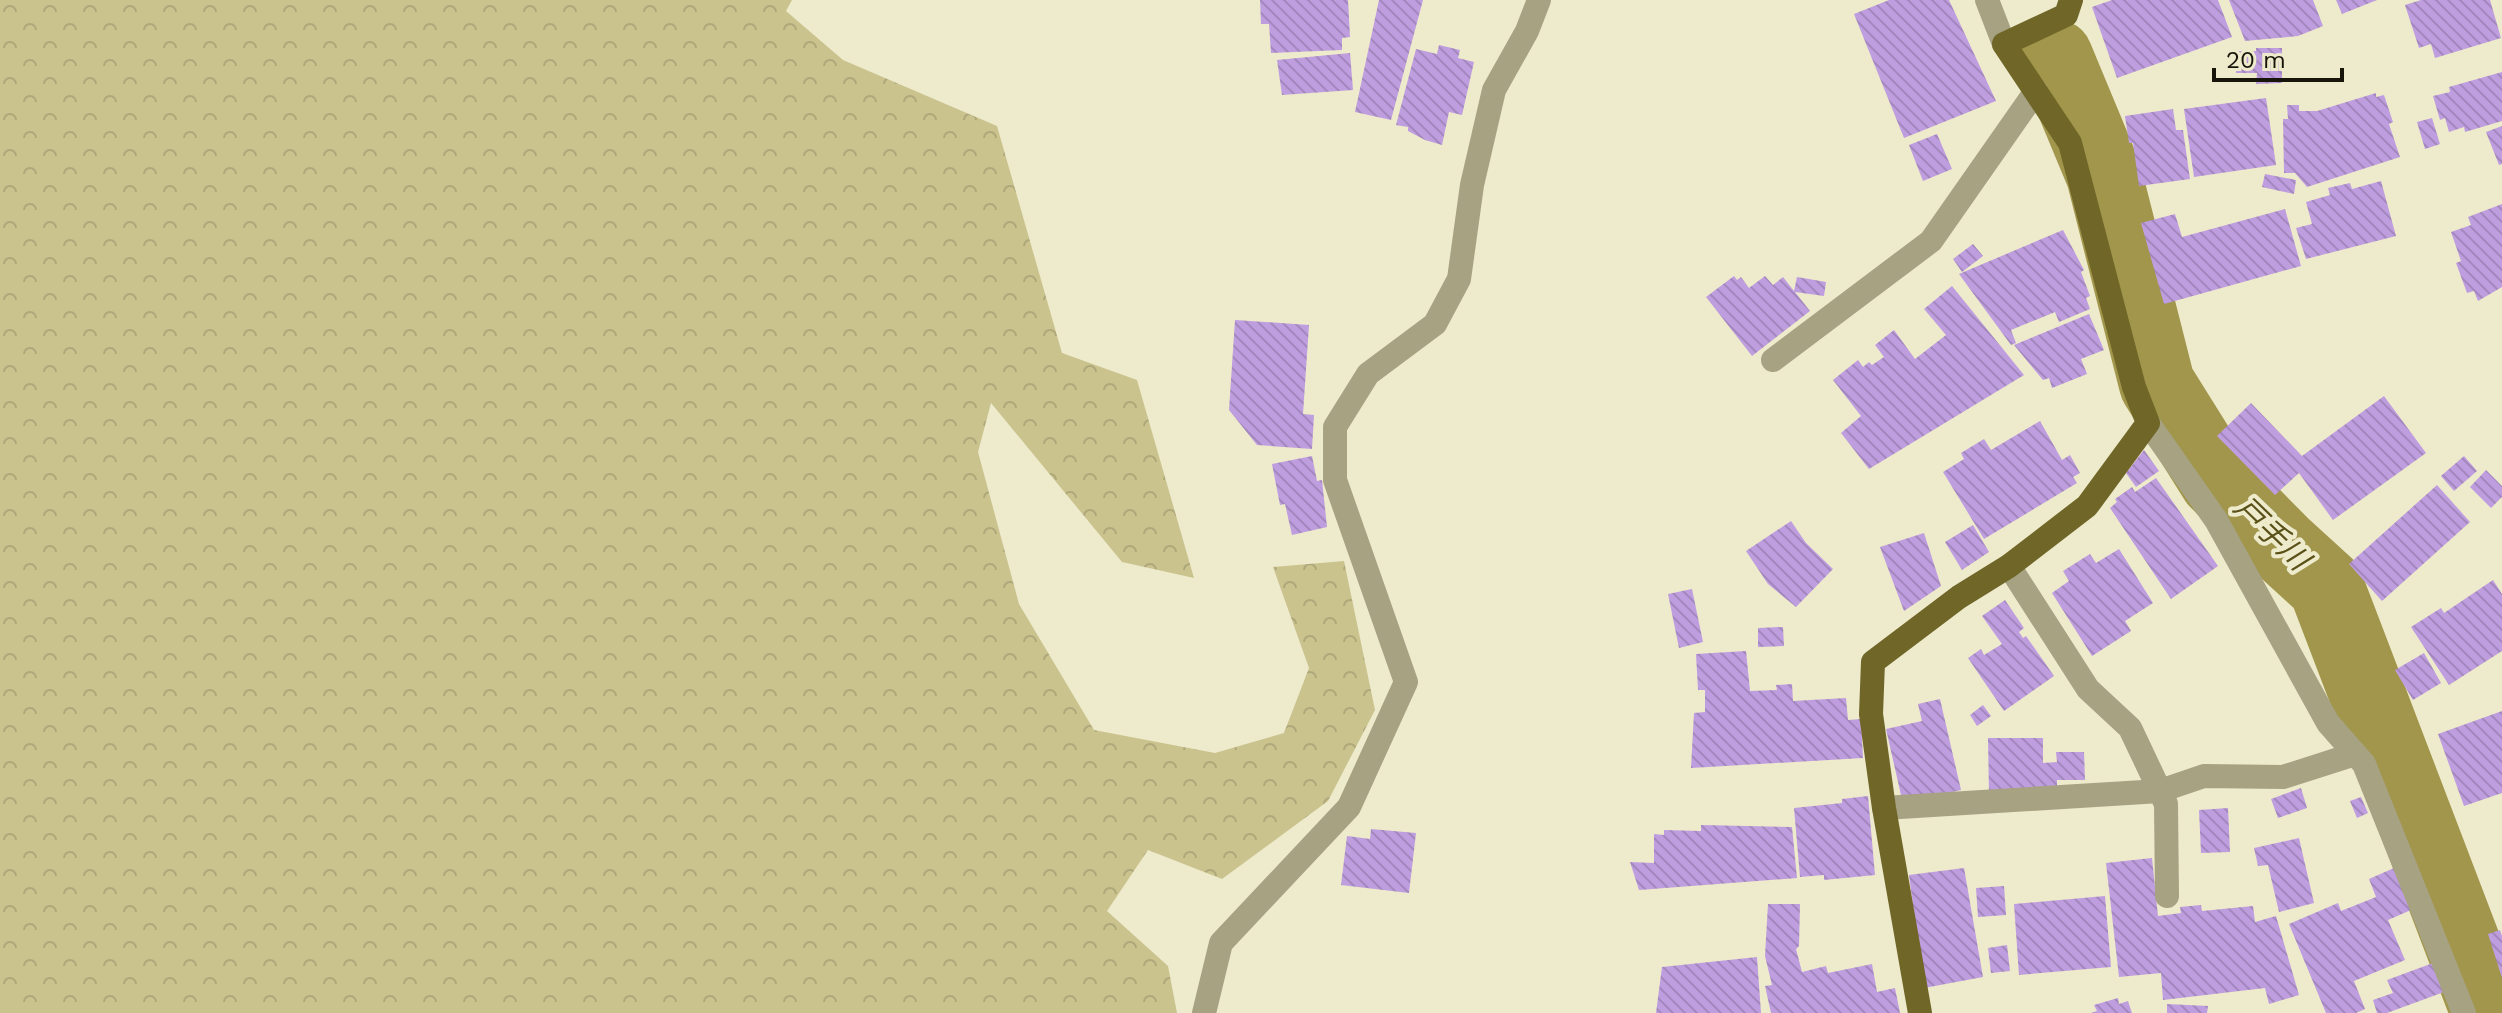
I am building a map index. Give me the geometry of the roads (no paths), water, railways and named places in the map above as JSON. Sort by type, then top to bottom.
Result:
[{"type":"main road","points":[[1920,1013],[1871,714],[1873,662],[1959,597],[2009,566],[2087,506],[2148,423],[2134,387],[2070,143],[2004,44],[2066,15],[2071,0]]},
{"type":"street","points":[[1204,1013],[1221,943],[1349,807],[1406,682],[1335,480],[1335,427],[1368,374],[1435,324],[1459,279],[1472,185],[1494,90],[1527,31],[1539,0]]},
{"type":"street","points":[[1987,0],[2004,44]]},
{"type":"street","points":[[1773,360],[1931,241],[2036,91]]},
{"type":"street","points":[[2148,423],[2216,520],[2328,723],[2364,764],[2464,1013]]},
{"type":"street","points":[[2009,566],[2088,689],[2130,728],[2166,804],[2167,896]]},
{"type":"street","points":[[1884,808],[2160,791],[2204,776],[2283,777],[2355,754]]},
{"type":"waterway","name":"戸手川","points":[[2055,57],[2104,175],[2157,384],[2217,480],[2326,586],[2489,1013]]}]
